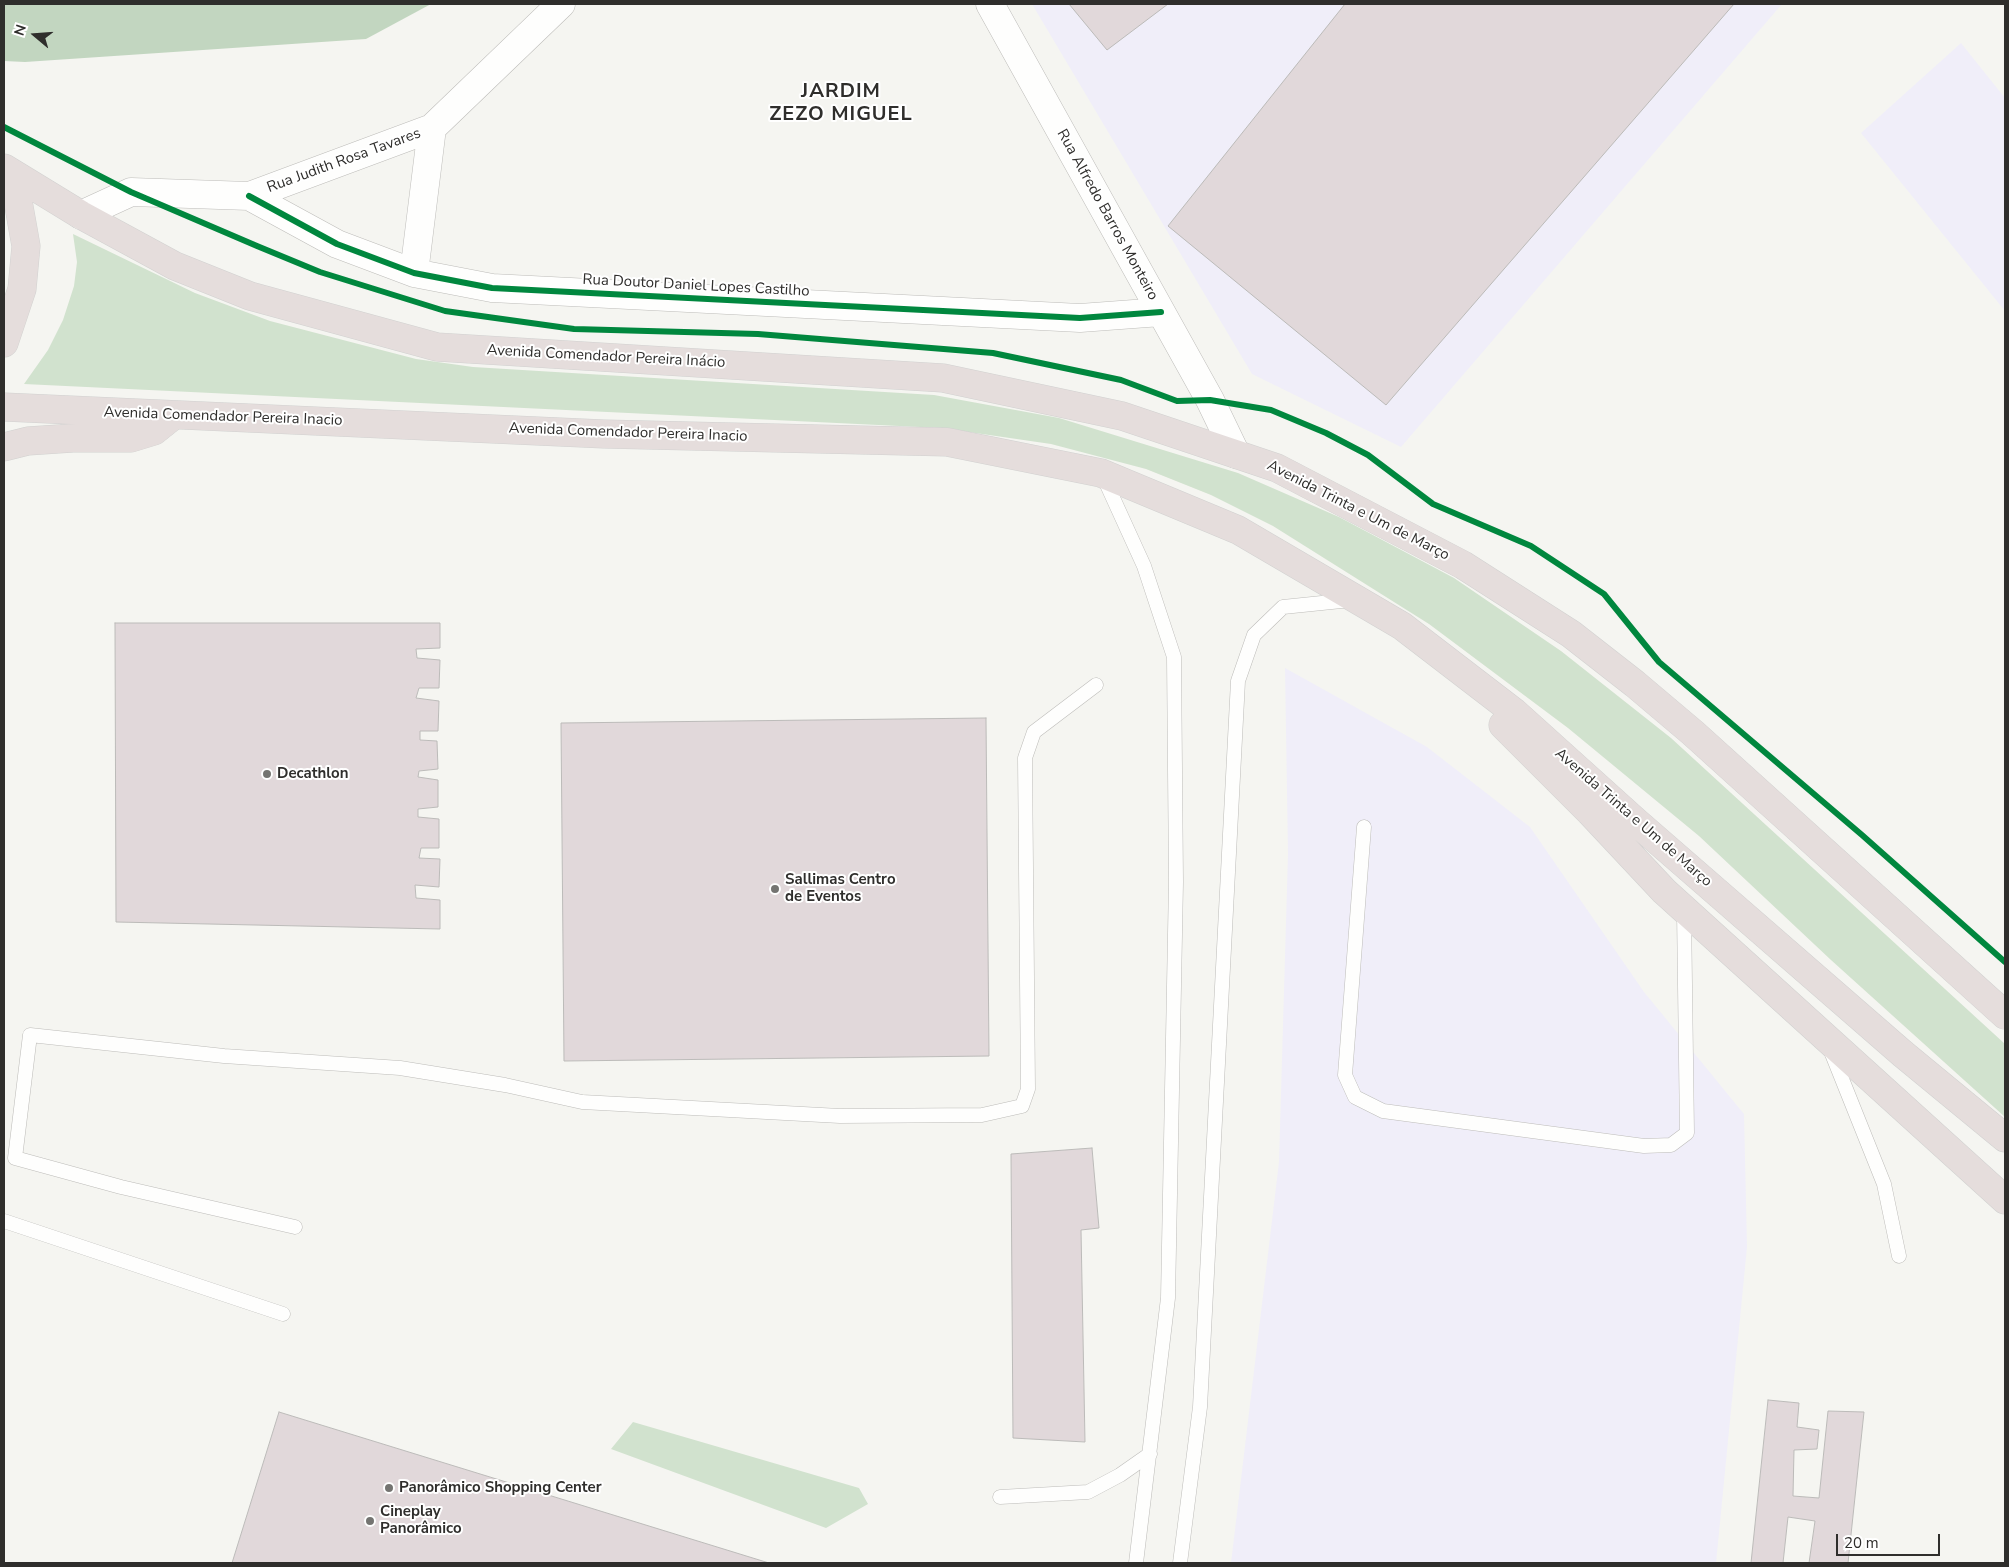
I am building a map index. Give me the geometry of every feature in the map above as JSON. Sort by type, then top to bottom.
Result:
[{"type":"highway","name":"Avenida Comendador Pereira Inácio","points":[[4,168],[82,215],[174,266],[250,296],[437,347],[547,356],[777,367],[943,378],[1122,416],[1236,454]]},
{"type":"highway","points":[[4,173],[18,200],[26,246],[22,289],[4,343]]},
{"type":"highway","name":"Avenida Comendador Pereira Inacio","points":[[4,407],[604,434],[947,442],[1101,473],[1238,530]]},
{"type":"highway","points":[[4,447],[28,442],[64,439],[131,438],[154,431],[174,415]]},
{"type":"highway","name":"Avenida Trinta e Um de Março","points":[[1236,454],[1277,468],[1464,565],[1571,634],[1693,733],[2005,1015]]},
{"type":"highway","name":"Avenida Trinta e Um de Março","points":[[1238,530],[1354,600],[1402,626],[1514,712],[1635,821],[1903,1054],[2005,1138]]},
{"type":"highway","points":[[1402,626],[1590,812],[1684,910],[2005,1200]]},
{"type":"street","name":"Rua Judith Rosa Tavares","points":[[82,215],[131,192],[249,196],[432,128],[561,4]]},
{"type":"street","name":"Rua Alfredo Barros Monteiro","points":[[990,4],[1210,400],[1236,454]]},
{"type":"street","points":[[414,273],[432,128]]},
{"type":"street","name":"Rua Doutor Daniel Lopes Castilho","points":[[249,196],[337,244],[414,273],[492,288],[1080,318],[1161,312]]},
{"type":"lane","points":[[1101,473],[1144,566],[1174,657],[1176,882],[1168,1298],[1136,1563]]},
{"type":"lane","points":[[1180,1563],[1200,1407],[1238,681],[1254,635],[1283,607],[1354,600]]},
{"type":"lane","points":[[295,1227],[121,1187],[15,1158],[30,1035],[224,1056],[400,1068],[505,1086],[582,1102],[840,1116],[982,1115],[1022,1106],[1028,1089],[1025,758],[1034,732],[1096,685]]},
{"type":"lane","points":[[1364,827],[1345,1075],[1355,1097],[1384,1111],[1644,1146],[1671,1145],[1688,1133],[1684,910]]},
{"type":"lane","points":[[1825,1037],[1884,1184],[1899,1256]]},
{"type":"lane","points":[[4,1221],[283,1314]]},
{"type":"lane","points":[[1000,1497],[1088,1492],[1120,1475],[1150,1454]]},
{"type":"shaded area","points":[[1032,4],[1782,4],[1401,447],[1252,374]]},
{"type":"shaded area","points":[[1961,43],[2005,98],[2005,311],[1861,133]]},
{"type":"shaded area","points":[[1285,668],[1427,747],[1530,827],[1644,992],[1744,1114],[1747,1247],[1716,1563],[1231,1563],[1279,1162],[1288,854]]},
{"type":"green space","points":[[4,4],[431,4],[366,39],[25,62],[4,61]]},
{"type":"green space","points":[[73,234],[195,293],[270,321],[416,359],[473,367],[934,395],[1059,418],[1238,473],[1339,517],[1454,578],[1561,651],[1671,738],[2005,1044],[2005,1117],[1831,960],[1699,836],[1568,728],[1429,624],[1273,526],[1211,495],[1146,469],[1051,444],[941,428],[24,384],[48,350],[63,320],[74,286],[77,262]]},
{"type":"green space","points":[[633,1422],[859,1488],[868,1504],[826,1528],[611,1449]]},
{"type":"building","points":[[1069,4],[1168,4],[1107,50]]},
{"type":"building","points":[[1345,4],[1734,4],[1386,405],[1168,226]]},
{"type":"building","name":"Decathlon","points":[[115,623],[440,623],[440,648],[416,649],[417,658],[440,660],[439,688],[419,688],[416,698],[439,701],[438,731],[420,731],[420,740],[437,741],[438,769],[419,771],[418,777],[438,780],[438,807],[418,809],[418,817],[439,819],[439,848],[421,848],[419,858],[440,859],[439,887],[415,885],[416,898],[440,900],[440,929],[116,922]]},
{"type":"building","name":"Sallimas Centro de Eventos","points":[[986,718],[989,1056],[564,1061],[561,723]]},
{"type":"building","points":[[1092,1148],[1099,1228],[1081,1230],[1085,1442],[1013,1438],[1011,1154]]},
{"type":"building","points":[[1768,1400],[1799,1403],[1797,1427],[1819,1430],[1817,1449],[1794,1450],[1793,1496],[1819,1498],[1828,1411],[1864,1412],[1848,1563],[1809,1563],[1815,1521],[1788,1517],[1783,1563],[1751,1563]]},
{"type":"building","name":"Panorâmico Shopping Center","points":[[279,1412],[769,1563],[232,1563]]},
{"type":"cycle path","points":[[4,127],[131,192],[257,246],[320,272],[445,311],[574,329],[758,334],[993,353],[1121,380],[1177,401],[1210,400],[1271,410],[1326,433],[1368,455],[1433,504],[1531,546],[1604,594],[1659,662],[1862,835],[2005,962]]},
{"type":"cycle path","points":[[249,196],[337,244],[414,273],[492,288],[1080,318],[1161,312]]},
{"type":"place","name":"Decathlon","points":[[267,774]]},
{"type":"place","name":"Sallimas Centro de Eventos","points":[[775,889]]},
{"type":"place","name":"Panorâmico Shopping Center","points":[[389,1488]]},
{"type":"place","name":"Cineplay Panorâmico","points":[[370,1521]]},
{"type":"district","name":"JARDIM ZEZO MIGUEL","points":[[841,104]]}]
